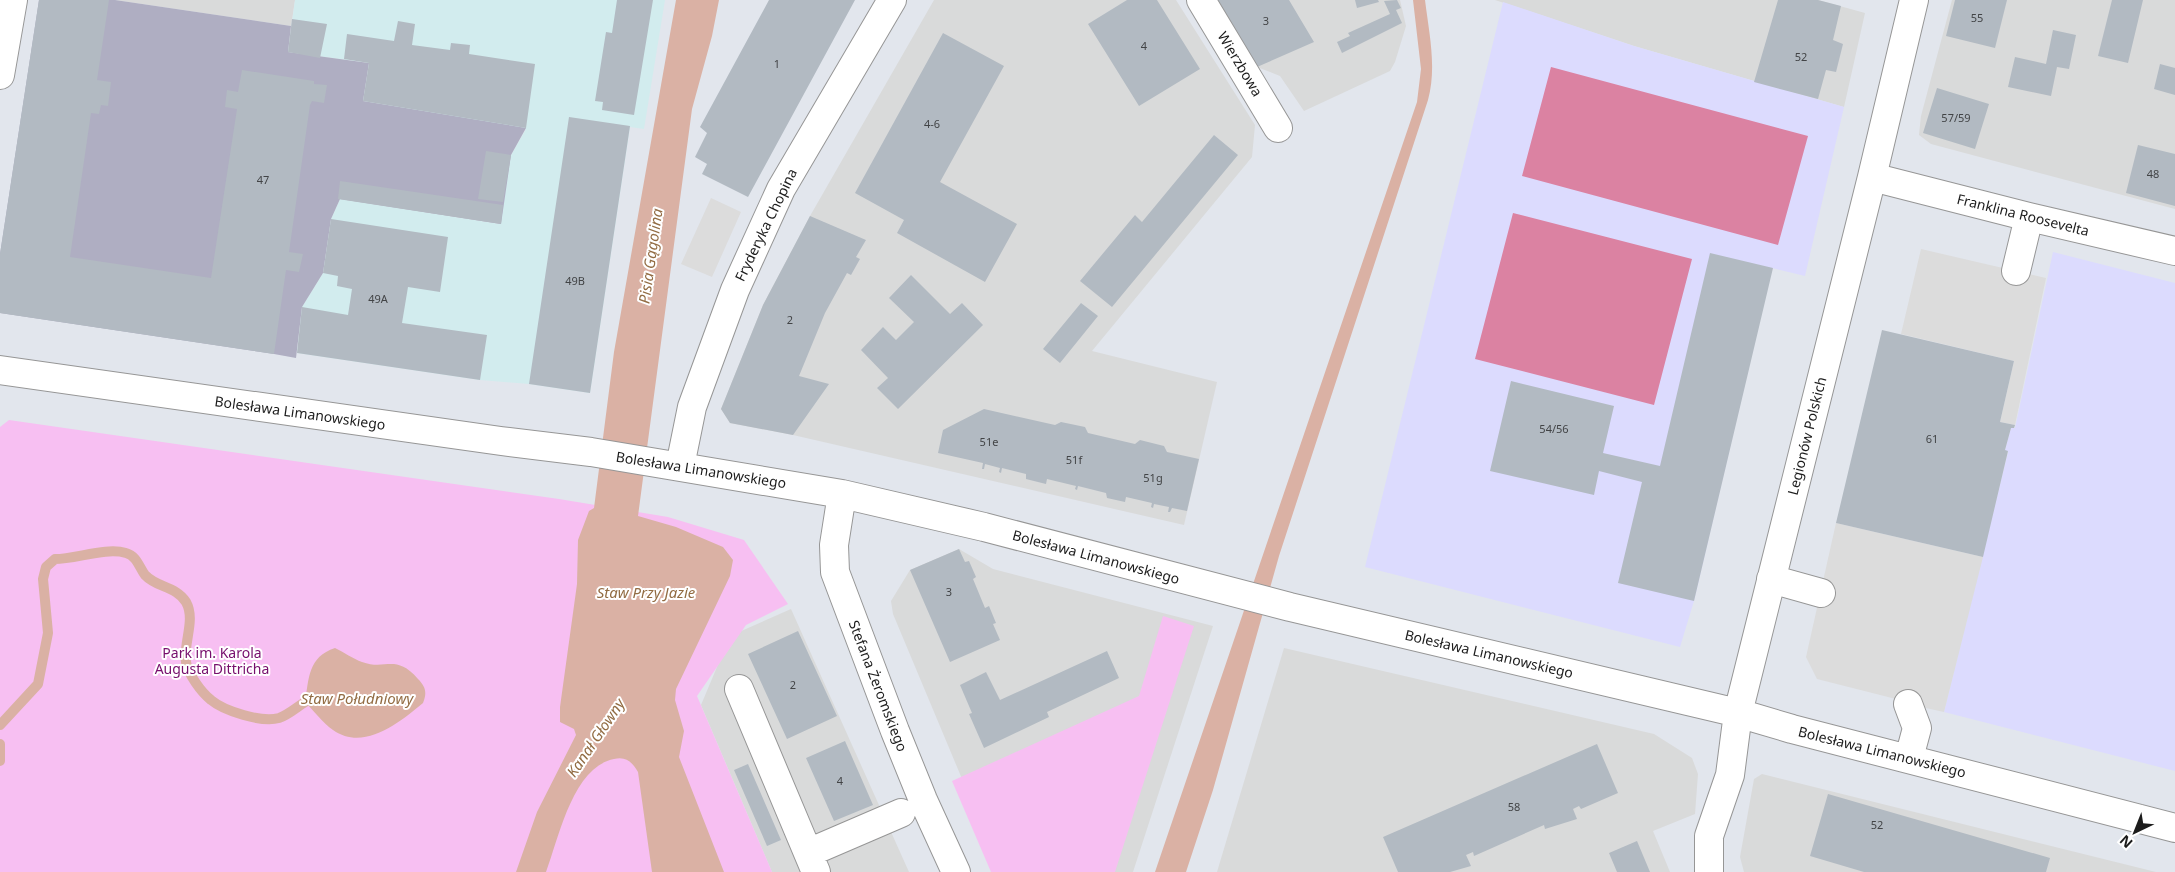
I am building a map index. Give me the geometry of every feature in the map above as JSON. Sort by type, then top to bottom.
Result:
[{"type":"street","points":[[0,75],[13,0]]},
{"type":"street","name":"Fryderyka Chopina","points":[[670,465],[736,290],[780,189],[892,0]]},
{"type":"street","name":"Wierzbowa","points":[[1201,0],[1278,128]]},
{"type":"street","name":"Legionów Polskich","points":[[1709,872],[1709,836],[1730,774],[1738,713],[1872,177],[1914,0]]},
{"type":"street","name":"Franklina Roosevelta","points":[[1872,177],[2029,217],[2175,251]]},
{"type":"street","points":[[2016,271],[2029,217]]},
{"type":"street","name":"Bolesława Limanowskiego","points":[[0,370],[591,452],[842,494],[984,527],[1290,607],[1738,713],[1792,729],[2175,828]]},
{"type":"street","name":"Stefana Żeromskiego","points":[[842,494],[834,545],[835,572],[899,739],[956,872]]},
{"type":"street","points":[[1772,579],[1821,592]]},
{"type":"street","points":[[739,689],[812,862],[901,813]]},
{"type":"street","points":[[1908,704],[1917,728],[1909,758]]},
{"type":"shaded area","points":[[39,0],[115,0],[291,26],[288,52],[369,63],[363,101],[526,128],[511,155],[501,224],[340,199],[331,219],[323,273],[302,307],[296,358],[0,313],[0,254]]},
{"type":"shaded area","points":[[115,0],[295,0],[291,26]]},
{"type":"shaded area","points":[[295,0],[665,0],[644,129],[630,127],[590,393],[529,384],[480,380],[297,353],[302,307],[323,273],[331,219],[340,199],[500,224],[511,155],[526,129],[363,101],[369,63],[288,52]]},
{"type":"shaded area","points":[[934,0],[1176,0],[1255,125],[1252,157],[1092,351],[1217,382],[1184,525],[793,435],[730,423],[721,409],[763,305],[810,216]]},
{"type":"shaded area","points":[[1218,0],[1400,0],[1406,26],[1395,62],[1390,71],[1304,111],[1280,76],[1257,67]]},
{"type":"shaded area","points":[[1495,0],[1818,0],[1865,13],[1844,107],[1634,46]]},
{"type":"shaded area","points":[[1952,0],[2175,0],[2175,209],[1931,144],[1919,135],[1921,116]]},
{"type":"shaded area","points":[[1503,2],[1634,46],[1844,107],[1805,276],[1772,268],[1694,601],[1680,647],[1365,567]]},
{"type":"shaded area","points":[[1551,67],[1808,136],[1778,245],[1522,176]]},
{"type":"shaded area","points":[[711,198],[741,212],[712,277],[681,264]]},
{"type":"shaded area","points":[[1513,213],[1692,259],[1654,405],[1475,359]]},
{"type":"shaded area","points":[[1921,249],[2046,278],[2015,425],[2000,422],[2014,361],[1901,334]]},
{"type":"shaded area","points":[[2053,252],[2175,283],[2175,771],[1944,712],[2008,452],[2005,450],[2011,428],[2015,428]]},
{"type":"shaded area","points":[[1836,523],[1983,557],[1944,712],[1817,679],[1806,657]]},
{"type":"shaded area","points":[[959,549],[993,569],[1213,626],[1133,872],[1001,872],[893,614],[891,601],[910,570]]},
{"type":"shaded area","points":[[791,609],[909,872],[772,872],[701,705],[730,636]]},
{"type":"shaded area","points":[[1284,648],[1654,734],[1692,758],[1698,774],[1695,814],[1653,831],[1670,872],[1217,872]]},
{"type":"shaded area","points":[[1762,774],[2156,872],[1744,872],[1740,857],[1754,779]]},
{"type":"green space","name":"Park im. Karola Augusta Dittricha","points":[[9,420],[559,499],[668,517],[744,540],[788,604],[746,625],[697,696],[772,872],[0,872],[0,427]]},
{"type":"green space","points":[[1163,616],[1194,626],[1115,872],[991,872],[952,781],[1139,696]]},
{"type":"water","points":[[676,0],[719,0],[712,36],[692,109],[638,516],[676,527],[723,547],[733,560],[730,576],[676,689],[675,700],[684,731],[679,757],[724,872],[652,872],[638,772],[628,761],[618,758],[600,765],[588,775],[578,789],[562,823],[546,872],[516,872],[537,812],[576,735],[574,729],[560,722],[560,707],[577,584],[578,540],[589,511],[594,508],[614,352]]},
{"type":"water","points":[[1413,0],[1425,0],[1432,63],[1431,88],[1428,100],[1279,556],[1213,790],[1186,872],[1155,872],[1417,102],[1421,69]]},
{"type":"water","name":"Staw Południowy","points":[[335,648],[362,662],[378,665],[397,665],[410,671],[424,687],[425,696],[423,703],[393,726],[369,736],[357,738],[345,736],[333,730],[305,702],[311,669],[319,657]]},
{"type":"building","points":[[39,0],[109,0],[97,80],[111,82],[108,106],[101,105],[99,114],[91,113],[70,257],[211,278],[237,109],[225,107],[227,90],[238,92],[242,70],[314,81],[314,84],[327,85],[324,103],[312,101],[310,105],[289,252],[303,254],[299,272],[286,270],[274,354],[0,313],[0,254]]},
{"type":"building","points":[[617,0],[653,0],[634,115],[602,110],[603,102],[595,101],[606,32],[612,33]]},
{"type":"building","points":[[769,0],[855,0],[748,197],[702,174],[707,164],[695,157],[707,133],[700,127]]},
{"type":"building","points":[[1127,0],[1157,0],[1200,69],[1139,106],[1088,24]]},
{"type":"building","points":[[1218,0],[1289,0],[1314,42],[1257,67]]},
{"type":"building","points":[[1355,0],[1378,0],[1379,2],[1357,8]]},
{"type":"building","points":[[1397,0],[1401,8],[1396,10],[1402,23],[1342,53],[1337,42],[1350,36],[1348,33],[1390,14],[1384,1]]},
{"type":"building","points":[[1778,0],[1818,0],[1841,6],[1833,40],[1843,44],[1836,72],[1826,70],[1818,99],[1754,82]]},
{"type":"building","points":[[1955,0],[2007,0],[1995,48],[1946,36]]},
{"type":"building","points":[[2112,0],[2143,0],[2128,63],[2098,56]]},
{"type":"building","points":[[292,19],[327,24],[320,58],[288,52]]},
{"type":"building","points":[[398,21],[415,24],[412,45],[450,50],[451,43],[470,45],[469,54],[535,64],[526,128],[363,101],[369,63],[344,59],[347,34],[394,41]]},
{"type":"building","points":[[2053,30],[2076,35],[2069,69],[2057,67],[2051,96],[2008,87],[2015,57],[2046,64]]},
{"type":"building","points":[[943,33],[1004,66],[940,182],[1017,224],[985,282],[897,233],[904,220],[855,193]]},
{"type":"building","points":[[2160,64],[2175,68],[2175,95],[2154,89]]},
{"type":"building","points":[[1937,88],[1989,104],[1975,149],[1923,133]]},
{"type":"building","points":[[569,117],[630,126],[590,393],[529,384]]},
{"type":"building","points":[[1214,135],[1238,155],[1112,307],[1080,281],[1135,215],[1142,222]]},
{"type":"building","points":[[2138,145],[2175,154],[2175,206],[2126,193]]},
{"type":"building","points":[[486,151],[511,155],[503,202],[478,199]]},
{"type":"building","points":[[340,181],[503,205],[501,224],[338,199]]},
{"type":"building","points":[[810,216],[866,240],[856,257],[860,259],[851,275],[847,273],[825,313],[799,376],[829,384],[793,435],[730,423],[721,409],[763,305]]},
{"type":"building","points":[[331,219],[448,237],[440,292],[408,287],[402,323],[487,335],[480,380],[297,353],[302,307],[348,315],[352,289],[337,286],[338,276],[323,273]]},
{"type":"building","points":[[1710,253],[1773,268],[1694,601],[1618,583],[1642,482],[1599,471],[1594,495],[1490,471],[1511,381],[1614,406],[1603,453],[1660,466]]},
{"type":"building","points":[[911,275],[950,314],[962,303],[983,325],[898,409],[877,388],[888,378],[861,350],[883,327],[896,340],[914,322],[889,298]]},
{"type":"building","points":[[1081,303],[1098,316],[1060,363],[1043,349]]},
{"type":"building","points":[[1882,330],[2014,361],[2000,422],[2015,425],[2014,428],[2011,428],[2005,450],[2008,451],[1983,557],[1836,523]]},
{"type":"building","points":[[984,409],[1055,425],[1061,422],[1085,427],[1088,433],[1135,444],[1140,440],[1164,446],[1167,452],[1199,459],[1187,511],[1172,508],[1168,512],[1169,507],[1154,504],[1153,508],[1151,507],[1152,503],[1126,497],[1125,502],[1107,498],[1106,493],[1078,486],[1077,490],[1075,489],[1076,486],[1047,479],[1046,484],[1026,479],[1026,474],[1002,468],[1001,473],[999,472],[1000,468],[985,464],[984,469],[982,469],[983,463],[938,453],[943,430]]},
{"type":"building","points":[[959,549],[965,562],[969,561],[976,577],[973,579],[985,608],[989,606],[996,623],[993,624],[1000,640],[950,662],[910,570]]},
{"type":"building","points":[[798,631],[837,716],[787,739],[748,654]]},
{"type":"building","points":[[1107,651],[1119,678],[1047,712],[1049,717],[984,748],[969,714],[972,713],[960,685],[986,672],[1000,700]]},
{"type":"building","points":[[845,741],[873,805],[834,821],[806,758]]},
{"type":"building","points":[[1597,744],[1618,793],[1581,809],[1579,806],[1573,809],[1577,819],[1545,829],[1544,825],[1474,856],[1473,852],[1466,855],[1471,866],[1450,872],[1398,872],[1383,837]]},
{"type":"building","points":[[748,764],[781,840],[767,846],[734,770]]},
{"type":"building","points":[[1828,794],[2050,858],[2046,872],[1864,872],[1810,856]]},
{"type":"building","points":[[1637,841],[1650,872],[1617,872],[1609,853]]},
{"type":"waterway","points":[[0,725],[38,684],[48,633],[43,579],[46,567],[55,559],[109,551],[130,554],[145,575],[177,593],[186,602],[190,616],[186,662],[189,672],[211,700],[234,712],[263,719],[279,718],[305,702]]},
{"type":"waterway","points":[[0,744],[0,761]]},
{"type":"water label","name":"Pisia Gągolina","points":[[651,256]]},
{"type":"water label","name":"Staw Przy Jazie","points":[[646,593]]},
{"type":"water label","name":"Kanał Głowny","points":[[596,738]]}]
